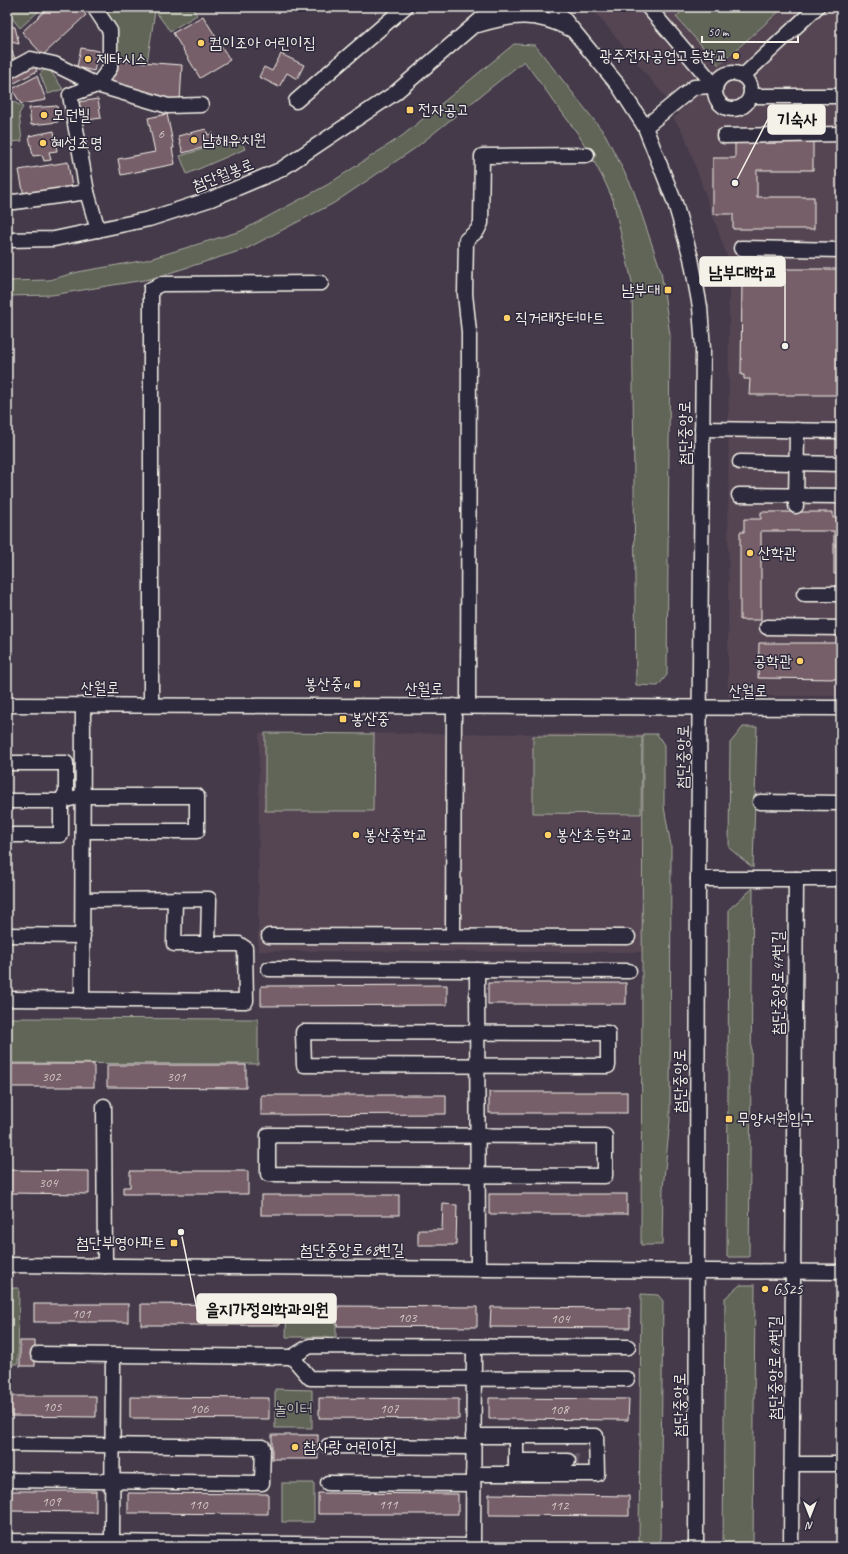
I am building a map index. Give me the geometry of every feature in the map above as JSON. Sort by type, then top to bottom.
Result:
[{"type":"street","points":[[94,7],[110,31],[110,68],[97,85],[70,95],[87,192],[98,230]]},
{"type":"street","points":[[296,101],[405,7]]},
{"type":"street","name":"첨단월봉로","points":[[7,240],[54,239],[149,219],[211,199],[280,170],[395,93],[495,7]]},
{"type":"street","name":"첨단중앙로","points":[[554,7],[618,85],[645,127],[675,203],[691,258],[700,307],[703,349],[701,707],[698,879],[696,1547]]},
{"type":"street","points":[[648,7],[715,86],[716,98],[723,107],[728,109],[740,108],[749,101],[751,96],[751,85],[744,76],[732,73],[727,74],[718,81],[715,86]]},
{"type":"street","points":[[744,76],[817,7]]},
{"type":"street","points":[[472,27],[492,20],[529,16],[542,17],[574,32]]},
{"type":"street","points":[[7,72],[31,59],[54,64],[97,85],[168,106],[201,105]]},
{"type":"street","points":[[645,127],[694,87],[715,86]]},
{"type":"street","points":[[751,96],[841,96]]},
{"type":"street","points":[[724,136],[841,134]]},
{"type":"street","points":[[468,706],[469,332],[465,294],[466,240],[477,231],[481,223],[482,156],[587,155]]},
{"type":"street","points":[[7,201],[14,202],[87,192]]},
{"type":"street","points":[[741,248],[841,250]]},
{"type":"street","points":[[152,705],[151,289],[161,284],[321,283]]},
{"type":"street","points":[[702,429],[841,431]]},
{"type":"street","points":[[796,501],[797,430]]},
{"type":"street","points":[[740,462],[841,464]]},
{"type":"street","points":[[739,495],[796,501],[841,496]]},
{"type":"street","points":[[804,594],[841,594]]},
{"type":"street","points":[[767,627],[841,628]]},
{"type":"street","name":"산월로","points":[[7,705],[841,708]]},
{"type":"street","points":[[82,1000],[83,705]]},
{"type":"street","points":[[453,936],[454,706]]},
{"type":"street","points":[[7,763],[66,763],[66,792],[61,800],[61,835],[7,835]]},
{"type":"street","points":[[7,800],[61,800],[83,796],[197,796],[197,831],[83,831]]},
{"type":"street","points":[[760,802],[841,803]]},
{"type":"street","points":[[698,879],[841,879]]},
{"type":"street","name":"첨단중앙로47번길","points":[[795,1087],[796,879]]},
{"type":"street","points":[[7,999],[246,1001],[245,948],[239,944],[174,944],[175,899]]},
{"type":"street","points":[[82,900],[209,899],[208,944]]},
{"type":"street","points":[[7,935],[82,936]]},
{"type":"street","points":[[269,936],[628,937]]},
{"type":"street","points":[[269,968],[629,971]]},
{"type":"street","points":[[477,970],[478,1268]]},
{"type":"street","points":[[303,1032],[608,1033],[608,1066],[477,1066],[304,1065],[303,1032]]},
{"type":"street","name":"첨단중앙로67번길","points":[[791,1547],[795,1087]]},
{"type":"street","points":[[104,1106],[105,1266]]},
{"type":"street","points":[[268,1135],[605,1136],[605,1176],[477,1175],[268,1174],[268,1135]]},
{"type":"street","name":"첨단중앙로68번길","points":[[7,1265],[697,1271]]},
{"type":"street","points":[[697,1271],[841,1272]]},
{"type":"street","points":[[38,1354],[292,1358],[310,1346],[628,1347]]},
{"type":"street","points":[[7,1541],[112,1542],[159,1545],[473,1546],[474,1347]]},
{"type":"street","points":[[112,1542],[113,1356]]},
{"type":"street","points":[[292,1358],[310,1378],[627,1379]]},
{"type":"street","points":[[516,1436],[516,1467]]},
{"type":"street","points":[[328,1446],[473,1441],[516,1436],[596,1436],[597,1474],[516,1467]]},
{"type":"street","points":[[7,1444],[263,1447],[262,1483],[7,1480]]},
{"type":"street","points":[[328,1483],[473,1479],[516,1467],[568,1461]]},
{"type":"street","points":[[792,1464],[841,1464]]},
{"type":"shaded area","points":[[591,7],[841,7],[841,696],[728,696],[729,262],[684,134],[673,118],[679,114]]},
{"type":"shaded area","points":[[259,733],[643,734],[642,952],[258,951]]},
{"type":"green space","points":[[7,7],[39,7],[40,10],[20,28],[7,12]]},
{"type":"green space","points":[[100,7],[139,7],[147,11],[142,7],[191,7],[197,15],[170,31],[155,11],[147,63],[114,57]]},
{"type":"green space","points":[[687,7],[784,7],[719,65],[676,17]]},
{"type":"green space","points":[[514,44],[535,45],[605,134],[633,189],[661,271],[670,335],[667,675],[658,686],[636,685],[632,282],[613,200],[605,182],[578,134],[524,61],[414,149],[334,203],[246,249],[150,279],[52,295],[7,296],[7,281],[49,280],[78,272],[146,260],[241,231],[327,185],[402,136]]},
{"type":"green space","points":[[47,66],[63,89],[48,94],[40,74]]},
{"type":"green space","points":[[7,91],[10,100],[23,107],[19,114],[22,141],[10,142],[7,126]]},
{"type":"green space","points":[[240,138],[245,149],[187,174],[180,156]]},
{"type":"green space","points":[[743,727],[757,727],[753,868],[729,848],[730,743]]},
{"type":"green space","points":[[265,733],[374,734],[373,811],[265,811]]},
{"type":"green space","points":[[643,734],[657,734],[664,745],[664,807],[671,846],[670,1121],[663,1188],[662,1245],[641,1245]]},
{"type":"green space","points":[[533,736],[642,737],[641,814],[533,813]]},
{"type":"green space","points":[[753,888],[749,1257],[727,1257],[729,909]]},
{"type":"green space","points":[[7,1018],[258,1019],[258,1064],[7,1063]]},
{"type":"green space","points":[[740,1285],[755,1285],[753,1547],[723,1547],[725,1298]]},
{"type":"green space","points":[[7,1288],[19,1288],[18,1364],[7,1364]]},
{"type":"green space","points":[[641,1294],[658,1295],[663,1301],[660,1547],[639,1547]]},
{"type":"green space","points":[[287,1297],[336,1298],[336,1337],[286,1337]]},
{"type":"green space","name":"놀이터","points":[[275,1389],[312,1390],[312,1428],[275,1428]]},
{"type":"green space","points":[[282,1483],[314,1483],[314,1522],[282,1522]]},
{"type":"building","points":[[49,7],[79,7],[86,15],[43,55],[22,32]]},
{"type":"building","points":[[203,16],[230,60],[200,78],[173,33]]},
{"type":"building","points":[[7,26],[15,27],[19,44],[7,41]]},
{"type":"building","points":[[9,44],[16,61],[7,65],[7,45]]},
{"type":"building","name":"제타시스","points":[[81,48],[99,51],[94,71],[77,67]]},
{"type":"building","points":[[281,54],[304,65],[297,79],[287,73],[279,87],[259,77],[264,67],[272,71]]},
{"type":"building","points":[[114,60],[182,65],[180,102],[104,85]]},
{"type":"building","points":[[33,63],[37,71],[7,87],[7,77]]},
{"type":"building","points":[[37,76],[46,100],[21,104],[12,89]]},
{"type":"building","points":[[98,99],[101,118],[81,121],[78,102]]},
{"type":"building","name":"모던빌","points":[[57,106],[58,122],[31,125],[29,108]]},
{"type":"building","points":[[167,114],[174,148],[172,148],[175,164],[121,175],[118,159],[155,152],[148,118]]},
{"type":"building","points":[[7,126],[10,140],[7,141]]},
{"type":"building","points":[[206,129],[208,135],[213,133],[216,144],[183,153],[178,136]]},
{"type":"building","name":"혜성조명","points":[[54,131],[57,151],[49,152],[51,160],[44,161],[42,155],[33,156],[29,136]]},
{"type":"building","points":[[735,142],[813,142],[813,170],[757,170],[757,197],[814,197],[814,229],[733,229],[733,214],[713,214],[713,158],[735,158]]},
{"type":"building","points":[[7,147],[12,179],[7,179]]},
{"type":"building","points":[[68,162],[72,188],[24,196],[19,170]]},
{"type":"building","points":[[745,266],[758,266],[758,269],[841,269],[841,395],[749,395],[750,379],[744,379],[744,375],[741,375],[742,280],[745,280]]},
{"type":"building","name":"산학관","points":[[761,512],[833,512],[833,518],[841,518],[841,574],[834,574],[834,531],[761,531],[761,620],[740,620],[740,532],[744,532],[744,519],[761,519]]},
{"type":"building","name":"공학관","points":[[759,643],[841,643],[841,679],[758,678]]},
{"type":"building","points":[[488,983],[626,983],[626,1004],[488,1004]]},
{"type":"building","points":[[447,985],[447,1005],[261,1006],[261,986]]},
{"type":"building","points":[[7,1064],[94,1064],[94,1087],[7,1087]]},
{"type":"building","points":[[107,1065],[246,1065],[246,1088],[107,1087]]},
{"type":"building","points":[[489,1092],[627,1092],[627,1113],[489,1113]]},
{"type":"building","points":[[261,1095],[446,1095],[446,1114],[261,1115]]},
{"type":"building","points":[[7,1170],[89,1171],[89,1194],[7,1193]]},
{"type":"building","points":[[130,1171],[248,1171],[248,1194],[123,1194],[123,1187],[130,1187]]},
{"type":"building","points":[[489,1194],[627,1194],[627,1214],[489,1214]]},
{"type":"building","points":[[261,1195],[399,1195],[399,1215],[261,1215]]},
{"type":"building","points":[[443,1204],[457,1205],[456,1245],[418,1245],[418,1230],[442,1230]]},
{"type":"building","points":[[34,1304],[128,1304],[128,1322],[34,1322]]},
{"type":"building","points":[[141,1304],[281,1305],[280,1325],[141,1325]]},
{"type":"building","points":[[338,1306],[477,1307],[477,1327],[337,1326]]},
{"type":"building","points":[[491,1307],[630,1308],[630,1328],[490,1327]]},
{"type":"building","points":[[20,1341],[35,1341],[35,1366],[20,1366]]},
{"type":"building","points":[[7,1396],[96,1396],[96,1417],[7,1416]]},
{"type":"building","points":[[130,1397],[269,1398],[269,1419],[130,1418]]},
{"type":"building","points":[[319,1398],[459,1399],[459,1419],[319,1418]]},
{"type":"building","points":[[489,1398],[629,1399],[628,1420],[489,1419]]},
{"type":"building","name":"참사랑 어린이집","points":[[272,1435],[318,1435],[318,1459],[272,1459]]},
{"type":"building","points":[[7,1491],[96,1491],[96,1512],[7,1511]]},
{"type":"building","points":[[128,1493],[268,1494],[268,1514],[128,1513]]},
{"type":"building","points":[[318,1493],[458,1494],[458,1514],[318,1514]]},
{"type":"building","points":[[489,1494],[629,1496],[629,1516],[489,1515]]},
{"type":"tunnel","points":[[568,1461],[579,1461]]},
{"type":"place","name":"컴이조아 어린이집","points":[[201,43]]},
{"type":"place","name":"광주전자공업고등학교","points":[[736,56]]},
{"type":"place","name":"제타시스","points":[[88,59]]},
{"type":"place","name":"전자공고","points":[[410,110]]},
{"type":"place","name":"모던빌","points":[[44,115]]},
{"type":"place","name":"남해유치원","points":[[194,140]]},
{"type":"place","name":"혜성조명","points":[[43,143]]},
{"type":"place","name":"기숙사","points":[[735,183]]},
{"type":"place","name":"남부대","points":[[668,290]]},
{"type":"place","name":"직거래장터마트","points":[[507,318]]},
{"type":"place","name":"남부대학교","points":[[785,346]]},
{"type":"place","name":"산학관","points":[[750,553]]},
{"type":"place","name":"공학관","points":[[800,661]]},
{"type":"place","name":"봉산중u","points":[[357,684]]},
{"type":"place","name":"봉산중","points":[[343,719]]},
{"type":"place","name":"봉산중학교","points":[[356,835]]},
{"type":"place","name":"봉산초등학교","points":[[548,835]]},
{"type":"place","name":"무양서원입구","points":[[729,1119]]},
{"type":"place","name":"을지가정의학과의원","points":[[181,1232]]},
{"type":"place","name":"첨단부영아파트","points":[[174,1243]]},
{"type":"place","name":"GS25","points":[[765,1289]]},
{"type":"place","name":"참사랑 어린이집","points":[[295,1447]]}]
